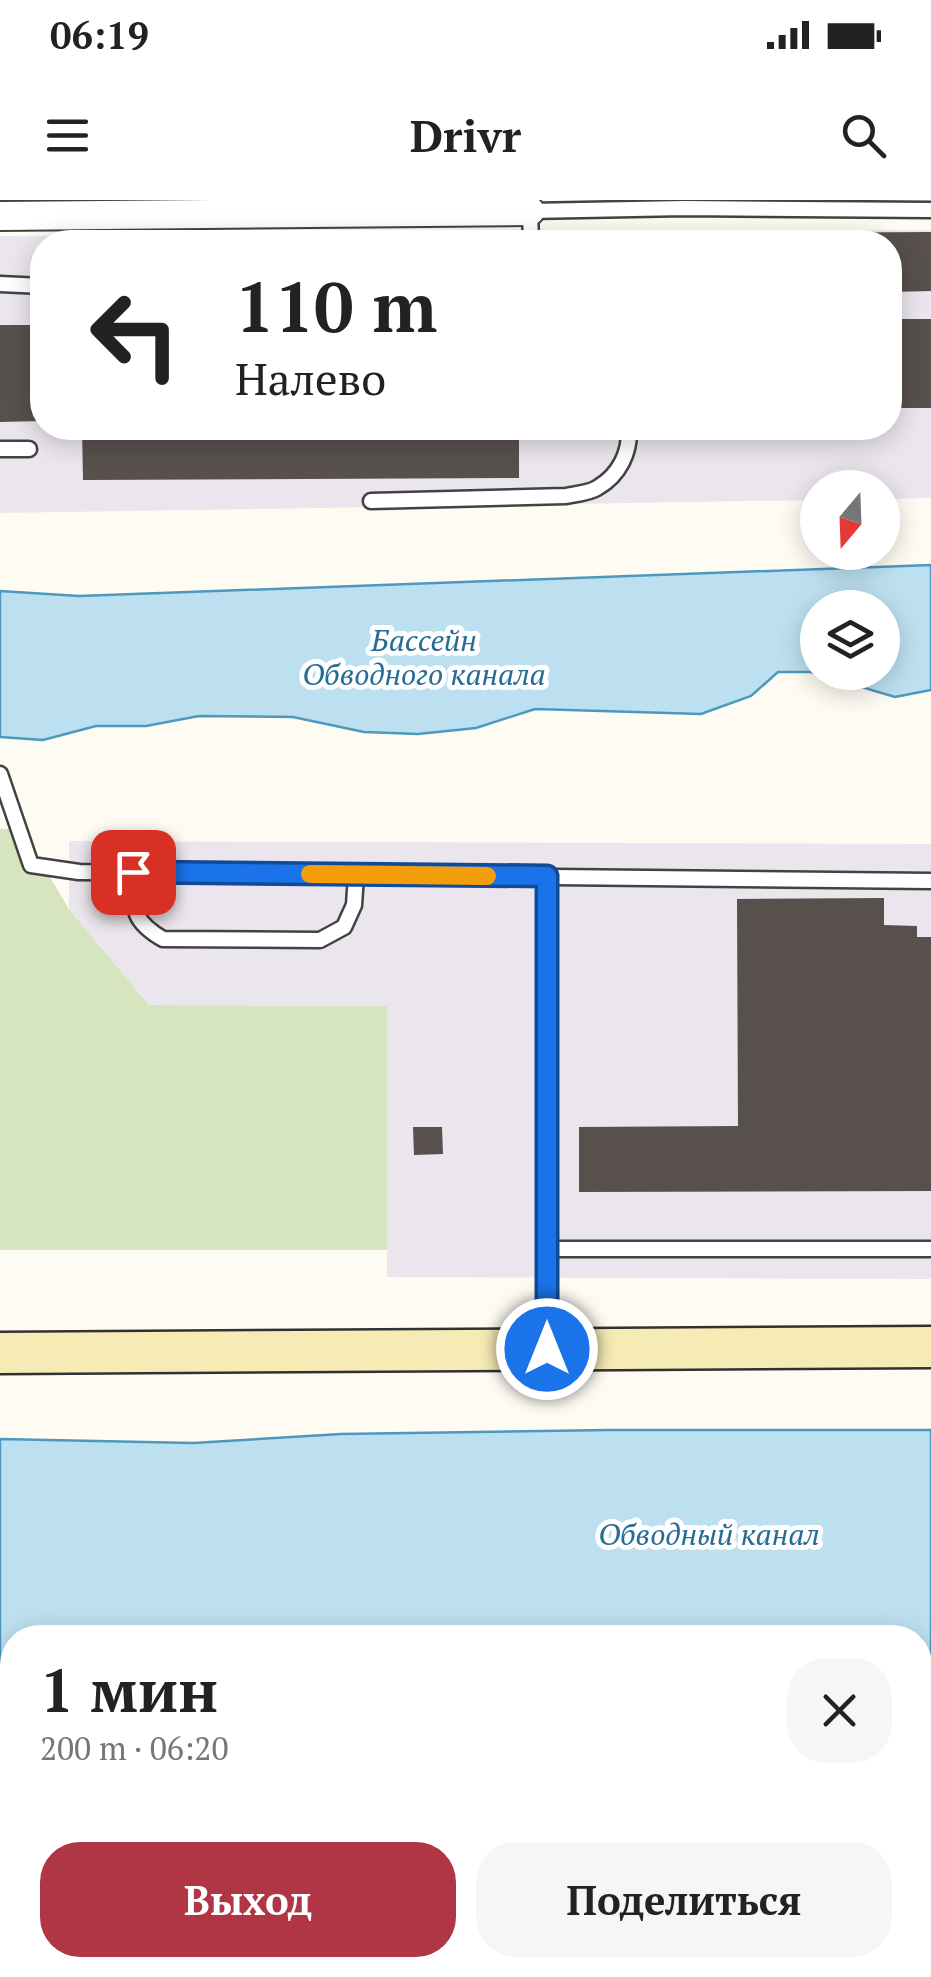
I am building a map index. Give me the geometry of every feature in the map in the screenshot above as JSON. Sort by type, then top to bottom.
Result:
[{"type":"main road","points":[[0,1353],[931,1347]]},
{"type":"street","points":[[0,216],[530,211]]},
{"type":"lane","points":[[531,230],[530,211],[931,210]]},
{"type":"lane","points":[[0,284],[30,285]]},
{"type":"lane","points":[[370,501],[566,496],[595,490],[616,472],[630,448],[630,440]]},
{"type":"lane","points":[[0,449],[30,449]]},
{"type":"lane","points":[[0,774],[31,866],[79,872],[931,881]]},
{"type":"lane","points":[[133,872],[134,910],[143,928],[163,938],[242,940],[320,940],[344,927],[354,905],[356,874]]},
{"type":"lane","points":[[547,876],[547,1349]]},
{"type":"lane","points":[[547,1249],[931,1250]]},
{"type":"shaded area","points":[[902,230],[931,230],[931,498],[900,499],[900,470],[800,470],[800,500],[0,513],[0,236],[30,236],[30,440],[902,440]]},
{"type":"shaded area","points":[[69,841],[931,844],[931,1279],[387,1277],[387,1006],[149,1005],[69,909]]},
{"type":"green space","points":[[0,829],[21,829],[69,909],[149,1005],[387,1006],[387,1250],[0,1250]]},
{"type":"water","name":"Бассейн Обводного канала","points":[[931,565],[931,690],[895,697],[871,690],[900,690],[900,590],[800,590],[800,672],[778,672],[751,696],[701,714],[535,709],[476,728],[418,734],[364,732],[293,717],[199,716],[146,726],[96,726],[43,740],[0,737],[0,591],[79,596],[800,570],[900,570],[900,566]]},
{"type":"water","name":"Обводный канал","points":[[931,1430],[931,1625],[0,1625],[0,1439],[193,1443],[341,1434]]},
{"type":"building","points":[[902,232],[931,232],[931,291],[902,292]]},
{"type":"building","points":[[902,319],[931,319],[931,408],[902,408]]},
{"type":"building","points":[[0,325],[30,325],[30,421],[0,422]]},
{"type":"building","points":[[82,440],[519,440],[519,478],[83,480]]},
{"type":"building","points":[[884,898],[884,925],[917,926],[917,937],[931,937],[931,1191],[579,1192],[579,1127],[738,1126],[737,899]]},
{"type":"building","points":[[413,1127],[442,1127],[443,1154],[414,1155]]},
{"type":"slow traffic","points":[[310,874],[487,876]]},
{"type":"route","points":[[133,872],[547,876],[547,1349]]}]
